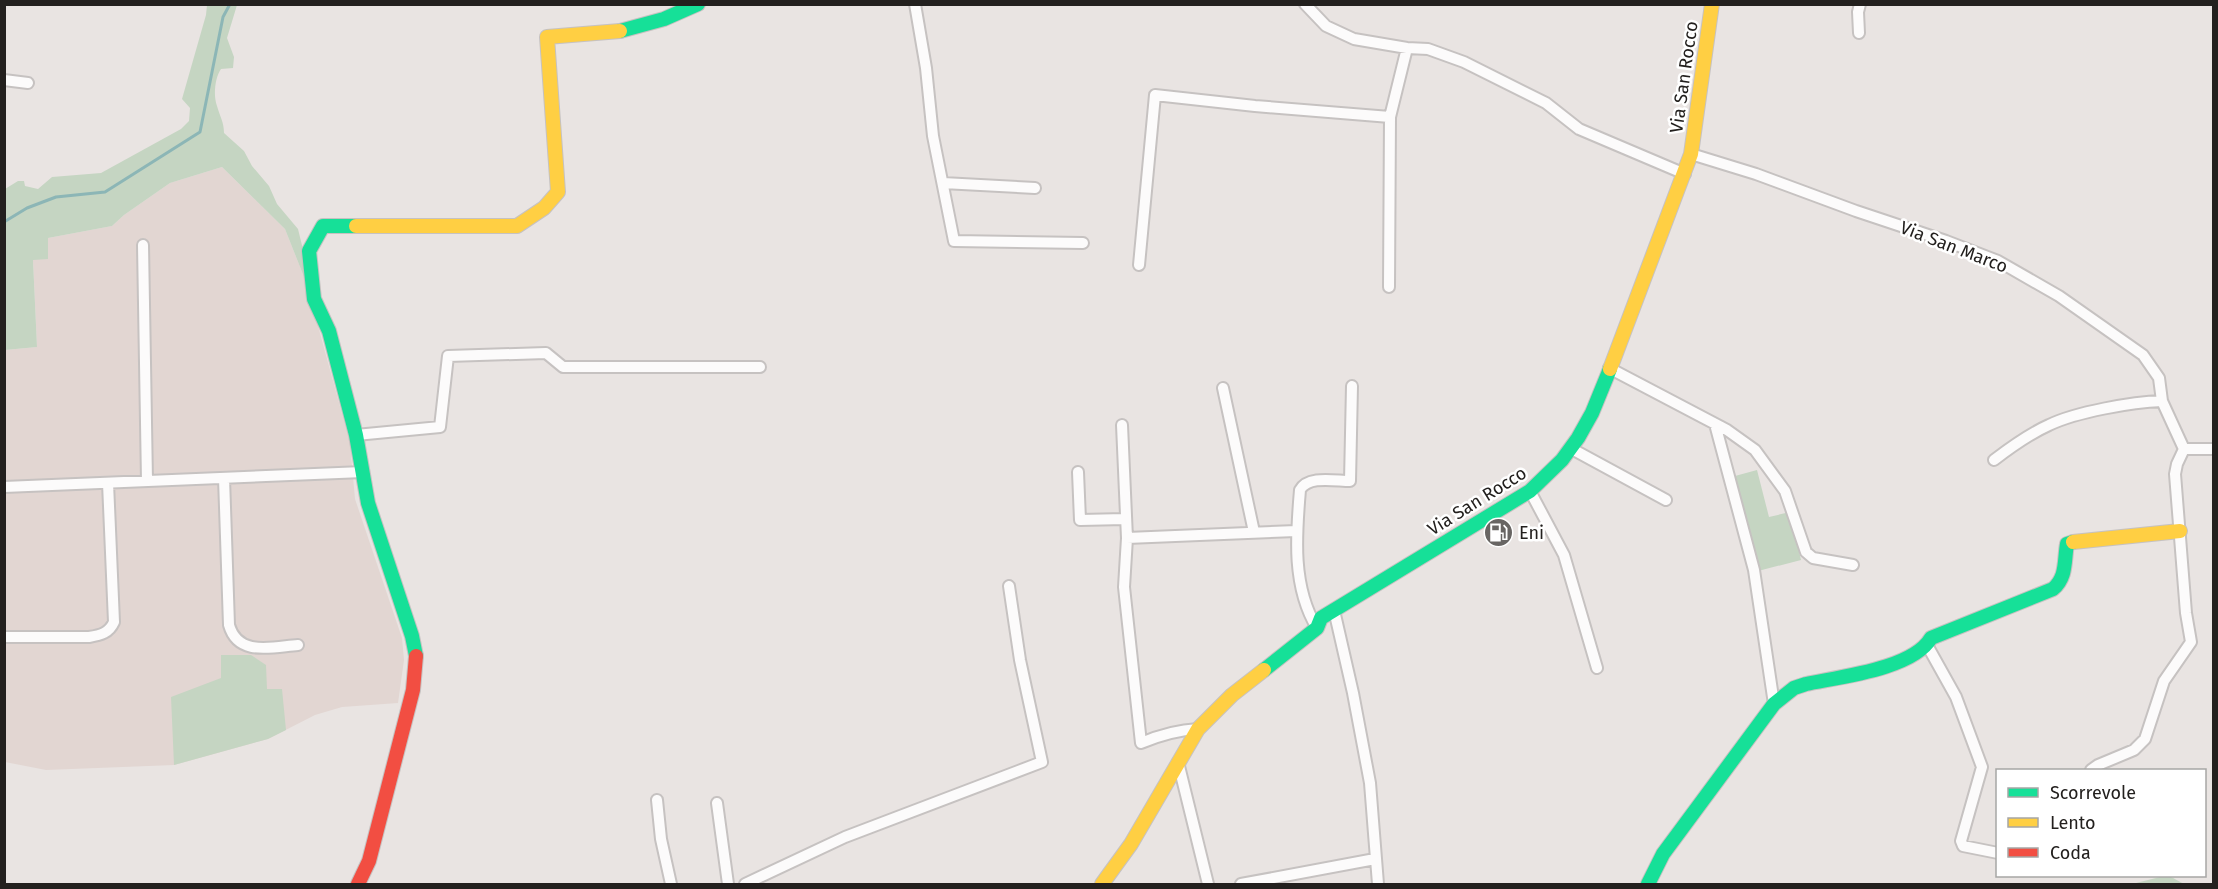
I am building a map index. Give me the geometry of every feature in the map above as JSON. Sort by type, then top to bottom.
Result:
[{"type":"street","points":[[358,885],[369,861],[413,690],[417,661],[412,636],[368,503],[356,435],[329,331],[314,299],[309,251],[323,226],[517,226],[544,208],[558,192],[547,37],[616,33],[664,19],[698,4]]},
{"type":"street","points":[[915,4],[926,68],[933,136],[954,241],[1083,243]]},
{"type":"street","points":[[1305,4],[1326,26],[1339,33],[1354,39],[1407,48],[1428,49],[1464,62],[1546,103],[1580,129],[1685,174]]},
{"type":"street","name":"Via San Rocco","points":[[1102,885],[1131,844],[1198,729],[1232,694],[1317,628],[1322,618],[1530,491],[1559,465],[1572,449],[1587,426],[1685,174],[1691,154],[1712,4]]},
{"type":"street","points":[[1859,33],[1860,4]]},
{"type":"street","points":[[1389,287],[1390,117],[1407,48]]},
{"type":"street","points":[[4,80],[28,82]]},
{"type":"street","points":[[1139,265],[1155,95],[1390,117]]},
{"type":"street","name":"Via San Marco","points":[[1691,154],[1756,174],[1998,261],[2059,296],[2142,355],[2159,378],[2162,401],[2184,449]]},
{"type":"street","points":[[943,183],[1035,188]]},
{"type":"street","points":[[143,245],[147,481]]},
{"type":"street","points":[[356,435],[440,427],[448,356],[546,353],[563,367],[760,367]]},
{"type":"street","points":[[1609,368],[1727,430],[1755,450],[1785,490],[1806,552],[1813,558],[1853,565]]},
{"type":"street","points":[[1317,628],[1304,604],[1300,578],[1296,531],[1300,490],[1302,485],[1309,482],[1350,481],[1352,386]]},
{"type":"street","points":[[1223,388],[1254,532]]},
{"type":"street","points":[[1994,460],[2020,441],[2050,424],[2140,402],[2162,401]]},
{"type":"street","points":[[1715,424],[1754,570],[1774,704]]},
{"type":"street","points":[[1122,425],[1127,538],[1124,586],[1141,743],[1180,730],[1198,729]]},
{"type":"street","points":[[1572,449],[1666,500]]},
{"type":"street","points":[[2093,769],[2134,750],[2145,739],[2164,681],[2191,642],[2186,613],[2176,464],[2184,449],[2214,449]]},
{"type":"street","points":[[4,487],[363,472]]},
{"type":"street","points":[[1078,472],[1080,520],[1125,519]]},
{"type":"street","points":[[224,478],[231,634],[237,641],[257,648],[298,645]]},
{"type":"street","points":[[4,637],[89,637],[110,630],[114,622],[108,483]]},
{"type":"street","points":[[1530,491],[1564,555],[1597,668]]},
{"type":"street","points":[[1127,538],[1296,531]]},
{"type":"street","points":[[1648,885],[1663,854],[1774,704],[1794,688],[1888,668],[1927,645],[1931,638],[2060,584],[2066,565],[2067,544],[2180,531]]},
{"type":"street","points":[[746,885],[845,837],[1042,762],[1020,660],[1009,586]]},
{"type":"street","points":[[1334,610],[1370,783],[1378,885]]},
{"type":"street","points":[[1927,645],[1956,697],[1982,766],[1961,841],[1963,846],[1996,853]]},
{"type":"street","points":[[1178,761],[1208,885]]},
{"type":"street","points":[[657,800],[661,839],[671,885]]},
{"type":"street","points":[[717,803],[728,885]]},
{"type":"street","points":[[1241,885],[1375,859]]},
{"type":"shaded area","points":[[222,167],[285,229],[306,282],[350,443],[355,499],[402,638],[404,660],[398,703],[342,707],[315,715],[268,739],[174,765],[46,770],[5,762],[5,350],[37,347],[33,259],[48,238],[112,226],[170,183]]},
{"type":"green space","points":[[207,5],[237,5],[227,38],[234,57],[233,68],[221,69],[219,72],[215,87],[216,102],[224,133],[244,151],[252,166],[269,186],[277,204],[298,229],[309,274],[306,282],[285,229],[222,167],[170,183],[112,226],[48,238],[48,259],[33,260],[37,347],[5,350],[5,189],[18,181],[24,181],[25,186],[38,189],[52,177],[101,173],[181,129],[189,121],[190,108],[182,99]]},
{"type":"green space","points":[[1757,470],[1769,517],[1790,512],[1801,560],[1758,571],[1735,476]]},
{"type":"green space","points":[[221,655],[251,655],[266,665],[267,689],[282,689],[286,730],[268,739],[174,765],[171,697],[221,678]]},
{"type":"green space","points":[[2160,877],[2170,877],[2187,884],[2132,884]]},
{"type":"waterway","points":[[4,222],[27,208],[56,197],[105,192],[200,132],[223,17],[230,4]]},
{"type":"traffic: fast","points":[[620,31],[664,19],[698,4]]},
{"type":"traffic: fast","points":[[356,226],[323,226],[309,251],[314,299],[329,331],[356,435],[368,503],[412,636],[416,656]]},
{"type":"traffic: fast","points":[[1264,670],[1317,628],[1321,618],[1530,491],[1562,460],[1578,438],[1592,413],[1610,369]]},
{"type":"traffic: fast","points":[[1648,884],[1663,854],[1774,704],[1794,688],[1874,670],[1909,657],[1922,649],[1931,638],[2053,589],[2063,574],[2067,544],[2073,542]]},
{"type":"traffic: slow","points":[[1610,369],[1691,154],[1712,4]]},
{"type":"traffic: slow","points":[[356,226],[517,226],[544,208],[558,192],[547,37],[620,31]]},
{"type":"traffic: slow","points":[[2073,542],[2180,531]]},
{"type":"traffic: slow","points":[[1102,884],[1131,844],[1198,729],[1232,695],[1264,670]]},
{"type":"traffic: jam","points":[[358,884],[369,861],[413,690],[416,656]]},
{"type":"place","name":"Eni","points":[[1498,533]]}]
